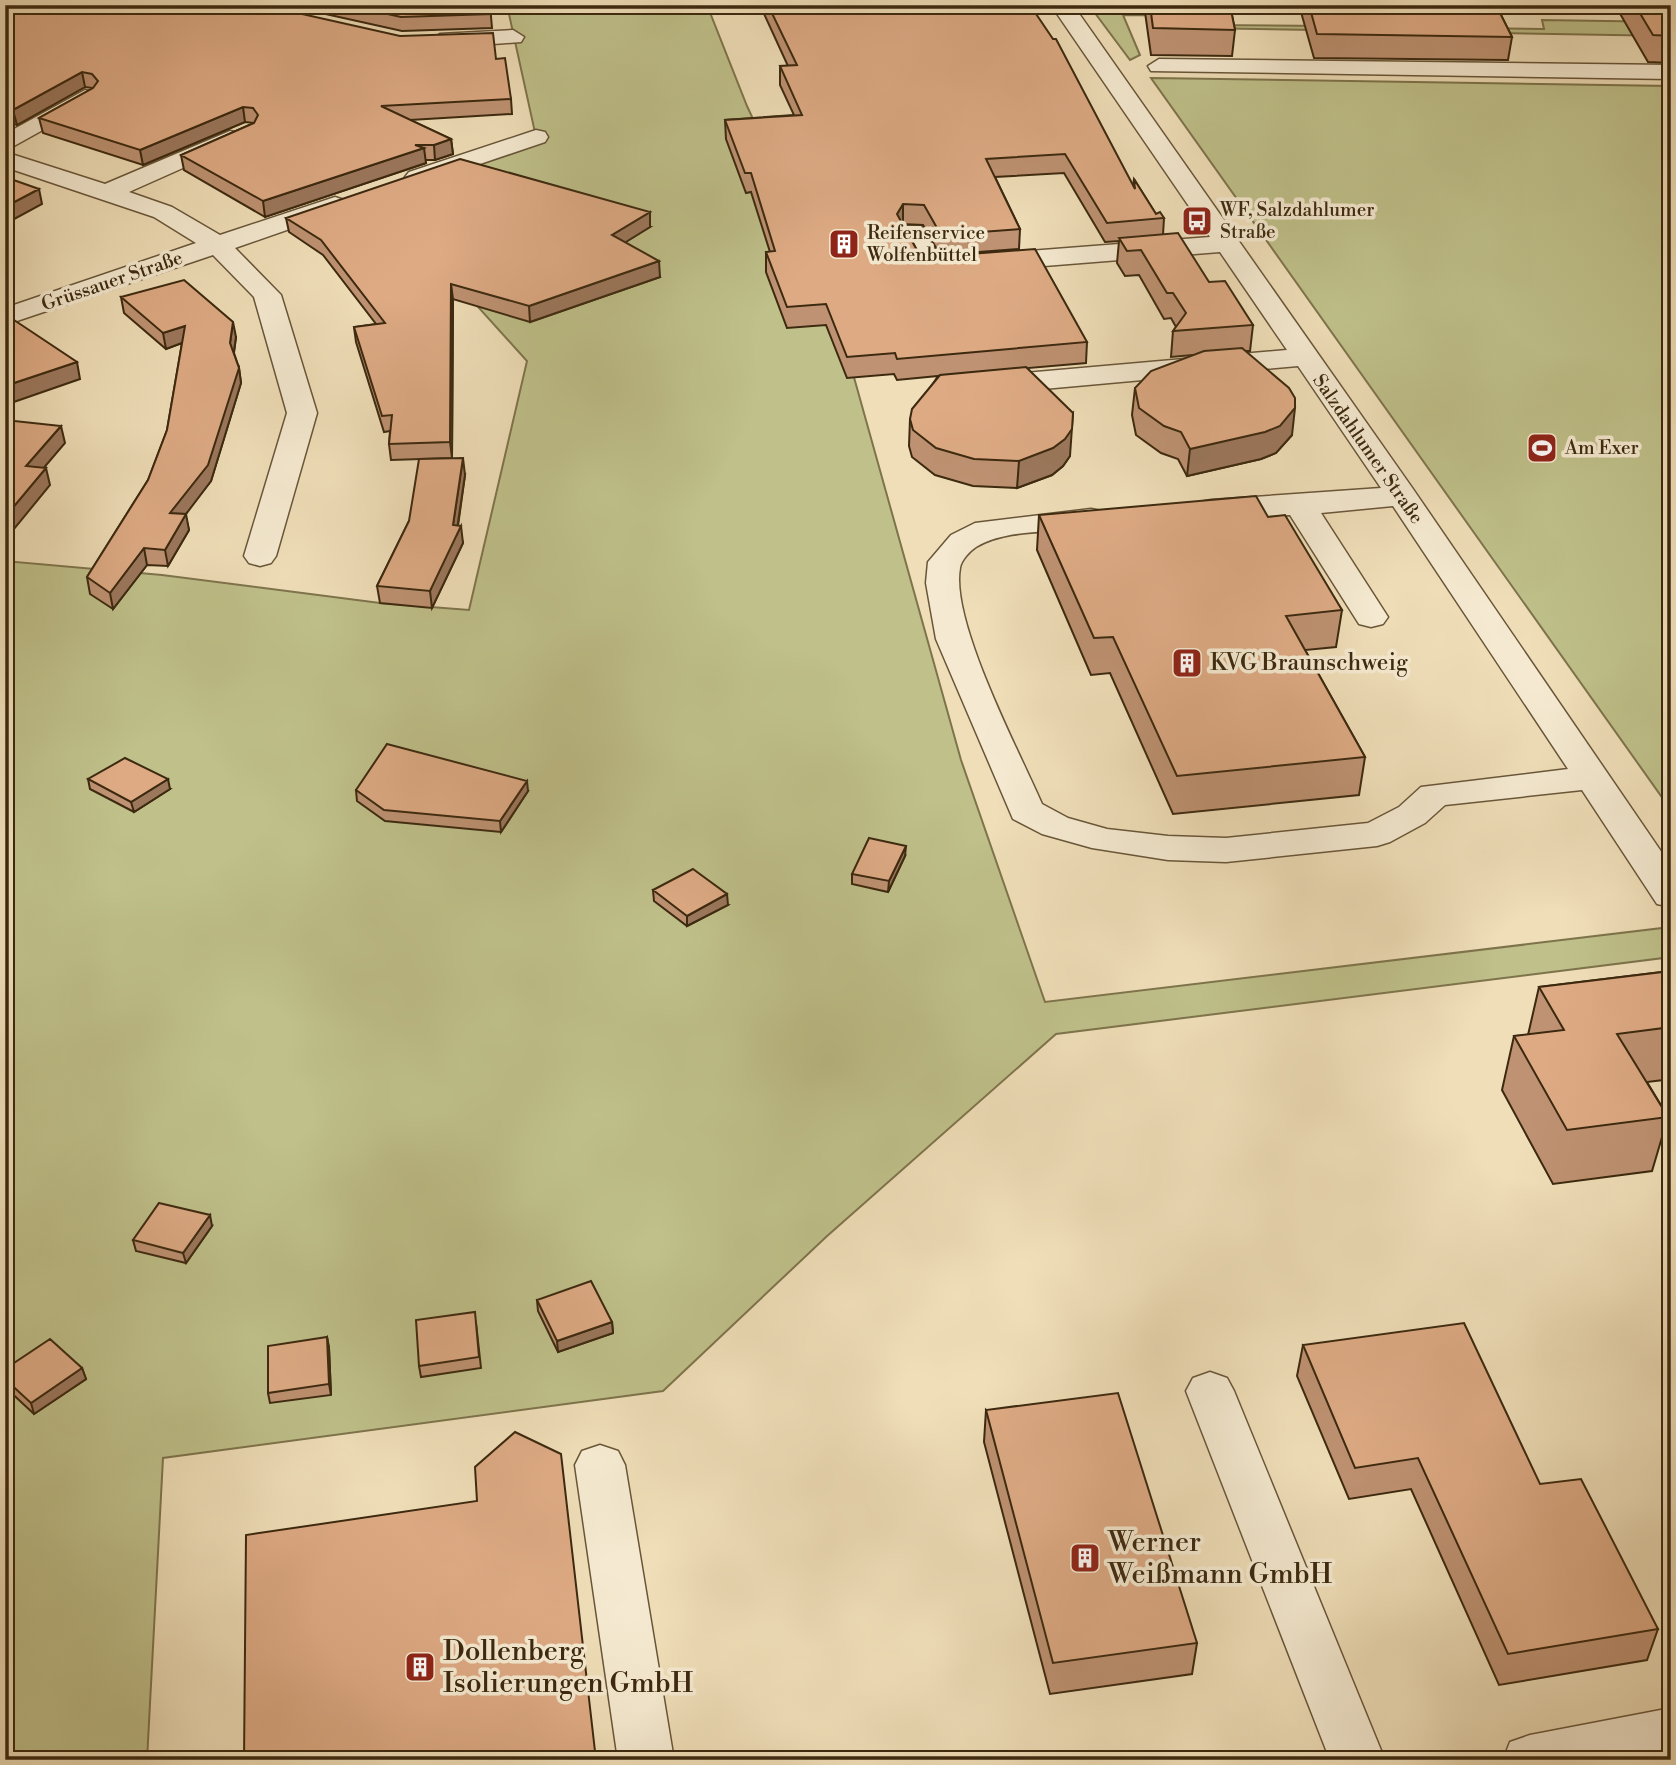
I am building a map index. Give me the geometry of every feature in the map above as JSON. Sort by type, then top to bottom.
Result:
[{"type":"street","name":"Salzdahlumer Straße","points":[[1062,5],[1402,496],[1671,895]]},
{"type":"street","points":[[414,41],[513,37]]},
{"type":"street","points":[[1158,66],[1671,72]]},
{"type":"street","points":[[5,144],[86,96]]},
{"type":"street","points":[[107,193],[246,131]]},
{"type":"street","points":[[401,183],[536,137]]},
{"type":"street","name":"Grüssauer Straße","points":[[5,159],[163,212],[218,245],[267,295],[302,413],[260,556]]},
{"type":"street","name":"Grüssauer Straße","points":[[5,317],[361,196]]},
{"type":"street","points":[[912,232],[930,267],[1227,244]]},
{"type":"street","points":[[959,387],[1304,357]]},
{"type":"street","points":[[1183,510],[1300,505],[1402,496]]},
{"type":"street","points":[[1300,505],[1371,617]]},
{"type":"street","points":[[1128,514],[986,530],[962,542],[944,562],[942,583],[953,639],[1026,811],[1055,826],[1105,840],[1168,848],[1226,850],[1377,834],[1412,815],[1434,794],[1590,778]]},
{"type":"street","points":[[1210,1391],[1358,1760]]},
{"type":"street","points":[[600,1465],[646,1760]]},
{"type":"street","points":[[1530,1760],[1671,1732]]},
{"type":"green space","points":[[507,5],[707,5],[747,106],[787,192],[843,338],[961,760],[1045,1002],[1671,927],[1671,957],[1056,1034],[826,1237],[663,1391],[163,1458],[147,1760],[5,1760],[5,561],[162,575],[380,603],[469,610],[527,361],[415,237],[466,161],[536,137]]},
{"type":"green space","points":[[1089,5],[1244,5],[1245,8],[1210,8],[1212,25],[1328,26],[1301,12],[1372,13],[1474,28],[1544,29],[1542,20],[1671,22],[1671,36],[1198,28],[1194,16],[1123,15],[1140,55],[1130,60]]},
{"type":"green space","name":"Am Exer","points":[[1151,78],[1671,86],[1671,810]]},
{"type":"building","points":[[5,5],[262,5],[400,36],[493,33],[496,59],[505,58],[511,99],[381,106],[451,139],[434,145],[415,145],[424,148],[263,201],[181,155],[254,123],[258,115],[253,108],[243,107],[140,150],[39,118],[93,88],[98,81],[92,74],[82,72],[13,110],[5,107]]},
{"type":"building","points":[[347,5],[490,5],[491,14],[401,17]]},
{"type":"building","points":[[768,5],[1030,5],[1053,39],[1056,39],[1135,189],[1134,179],[1156,214],[1160,212],[1164,218],[1107,223],[1065,154],[986,159],[1020,229],[941,235],[924,205],[903,204],[897,214],[919,254],[931,257],[1035,249],[1087,342],[897,359],[895,353],[847,357],[826,304],[787,307],[766,252],[775,251],[751,173],[745,173],[725,120],[802,115],[780,66],[797,65]]},
{"type":"building","points":[[1150,5],[1230,5],[1235,30],[1153,28]]},
{"type":"building","points":[[1309,5],[1496,5],[1512,37],[1317,34]]},
{"type":"building","points":[[1635,5],[1671,5],[1671,36],[1653,35]]},
{"type":"building","points":[[460,159],[650,212],[612,235],[659,261],[529,306],[451,284],[450,442],[389,444],[392,415],[382,416],[354,327],[385,323],[321,240],[286,218]]},
{"type":"building","points":[[5,177],[39,189],[5,207]]},
{"type":"building","points":[[1178,233],[1209,282],[1225,281],[1253,325],[1173,331],[1186,313],[1173,293],[1167,293],[1141,250],[1127,251],[1119,238]]},
{"type":"building","points":[[184,280],[233,322],[230,343],[239,368],[208,465],[170,513],[186,514],[165,550],[144,548],[110,593],[87,577],[148,480],[167,430],[185,326],[163,333],[121,297]]},
{"type":"building","points":[[5,314],[77,362],[5,386]]},
{"type":"building","points":[[1242,348],[1289,388],[1295,398],[1295,408],[1280,426],[1190,449],[1181,432],[1164,426],[1139,408],[1135,388],[1151,371],[1204,351]]},
{"type":"building","points":[[1026,367],[1073,413],[1072,429],[1065,439],[1053,448],[1019,461],[974,459],[936,448],[913,430],[910,419],[912,409],[940,375]]},
{"type":"building","points":[[5,420],[61,426],[26,466],[46,468],[5,517]]},
{"type":"building","points":[[463,458],[453,525],[461,526],[430,591],[377,586],[409,521],[419,459]]},
{"type":"building","name":"KVG Braunschweig","points":[[1256,496],[1268,517],[1285,515],[1342,610],[1286,616],[1365,757],[1177,776],[1113,637],[1094,638],[1039,515]]},
{"type":"building","points":[[387,744],[527,781],[500,821],[384,810],[356,790]]},
{"type":"building","points":[[125,758],[168,779],[131,802],[88,779]]},
{"type":"building","points":[[869,838],[906,846],[889,881],[852,874]]},
{"type":"building","points":[[693,869],[727,894],[687,916],[653,890]]},
{"type":"building","points":[[1671,971],[1671,1027],[1617,1034],[1668,1117],[1567,1130],[1514,1036],[1564,1030],[1539,987]]},
{"type":"building","points":[[159,1203],[210,1215],[183,1253],[133,1240]]},
{"type":"building","points":[[591,1281],[612,1322],[557,1341],[537,1300]]},
{"type":"building","points":[[475,1312],[479,1357],[419,1366],[416,1320]]},
{"type":"building","points":[[1464,1323],[1540,1484],[1581,1479],[1658,1629],[1508,1654],[1418,1458],[1355,1468],[1303,1345]]},
{"type":"building","points":[[327,1337],[329,1384],[268,1393],[268,1346]]},
{"type":"building","points":[[50,1339],[82,1368],[31,1403],[5,1379],[5,1369]]},
{"type":"building","name":"Werner Weißmann GmbH","points":[[1118,1393],[1197,1643],[1053,1663],[986,1410]]},
{"type":"building","name":"Dollenberg Isolierungen GmbH","points":[[515,1432],[561,1454],[596,1760],[244,1760],[246,1535],[477,1501],[475,1467]]},
{"type":"place","name":"WF, Salzdahlumer Straße","points":[[1197,221]]},
{"type":"place","name":"Reifenservice Wolfenbüttel","points":[[844,244]]},
{"type":"place","name":"Am Exer","points":[[1542,448]]},
{"type":"place","name":"KVG Braunschweig","points":[[1187,663]]},
{"type":"place","name":"Werner Weißmann GmbH","points":[[1085,1558]]},
{"type":"place","name":"Dollenberg Isolierungen GmbH","points":[[420,1667]]}]
